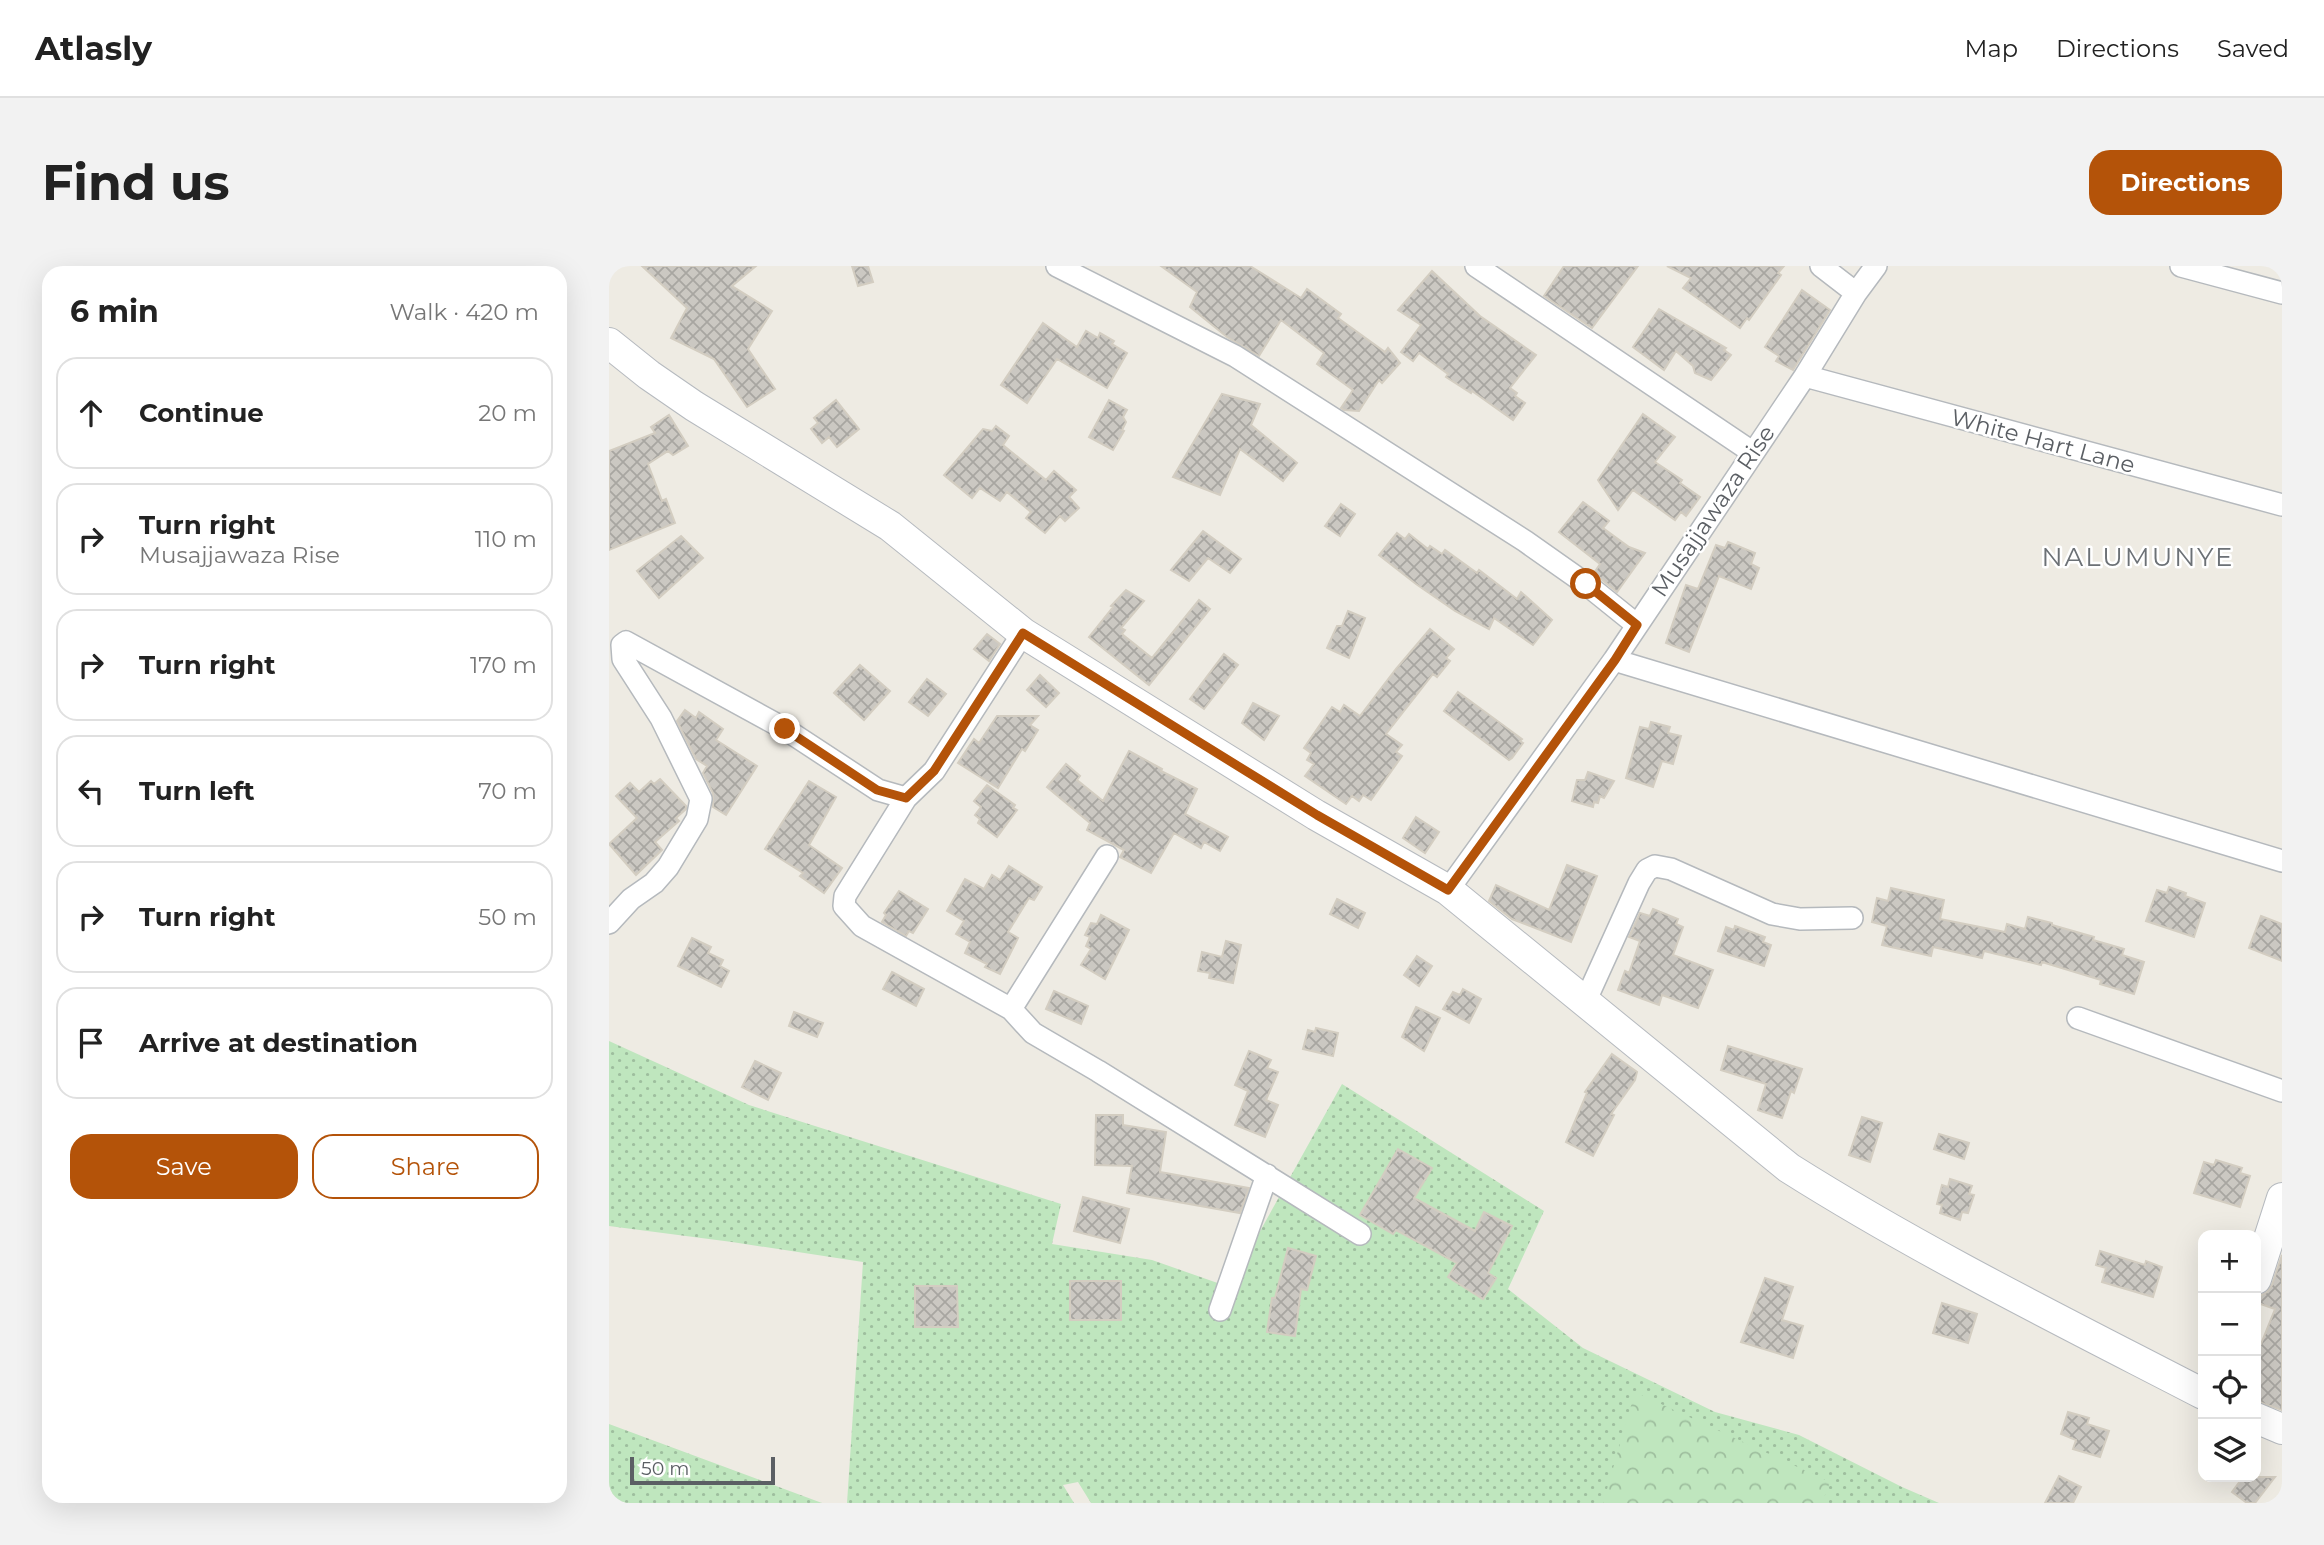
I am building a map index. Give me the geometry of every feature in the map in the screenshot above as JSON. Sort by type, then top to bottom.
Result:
[{"type":"street","points":[[1057,266],[1235,356],[1525,541],[1586,584],[1637,625]]},
{"type":"street","points":[[1476,266],[1752,452]]},
{"type":"street","points":[[1821,266],[1856,293]]},
{"type":"street","name":"Musajjawaza Rise","points":[[1448,890],[1615,660],[1876,266]]},
{"type":"street","points":[[2181,266],[2282,293]]},
{"type":"street","points":[[609,343],[694,406],[890,526],[1023,633],[1317,815],[1448,890],[1789,1168],[1834,1196],[2040,1310],[2198,1391]]},
{"type":"street","name":"White Hart Lane","points":[[1805,376],[2282,505]]},
{"type":"street","points":[[1023,633],[934,771],[906,798],[845,896],[844,906],[862,926],[1011,1009],[1033,1033],[1360,1234]]},
{"type":"street","points":[[609,923],[668,867],[697,819],[701,799],[661,719],[623,659],[622,645],[626,642],[785,729],[877,790],[906,798]]},
{"type":"street","points":[[1615,660],[2282,861]]},
{"type":"street","points":[[1011,1009],[1107,856]]},
{"type":"street","points":[[1585,1002],[1639,883],[1647,870],[1655,866],[1671,869],[1772,914],[1800,919],[1851,918]]},
{"type":"street","points":[[2078,1018],[2282,1091]]},
{"type":"street","points":[[1220,1310],[1267,1175]]},
{"type":"street","points":[[2261,1263],[2282,1198]]},
{"type":"street","points":[[2258,1419],[2282,1429]]},
{"type":"green space","points":[[609,1041],[749,1105],[1061,1204],[1052,1244],[1152,1260],[1229,1287],[1342,1084],[1544,1211],[1508,1289],[1583,1348],[1715,1412],[1799,1435],[1939,1503],[1091,1503],[1078,1482],[1063,1485],[1074,1503],[847,1503],[863,1262],[609,1226]]},
{"type":"green space","points":[[1635,1392],[1830,1482],[1822,1503],[1603,1503]]},
{"type":"green space","points":[[609,1424],[822,1503],[609,1503]]},
{"type":"building","points":[[642,266],[756,266],[732,286],[772,311],[748,349],[775,389],[747,407],[714,359],[671,338],[687,308]]},
{"type":"building","points":[[852,266],[868,266],[873,282],[858,286]]},
{"type":"building","points":[[1161,266],[1250,266],[1301,298],[1307,289],[1341,314],[1338,318],[1385,352],[1388,348],[1400,363],[1382,383],[1379,380],[1359,411],[1344,410],[1341,408],[1353,390],[1317,364],[1324,353],[1281,320],[1259,356],[1227,337],[1190,307],[1197,292]]},
{"type":"building","points":[[1564,266],[1638,266],[1592,328],[1544,296]]},
{"type":"building","points":[[1667,266],[1784,266],[1778,273],[1781,275],[1749,320],[1747,318],[1740,328],[1683,288],[1691,278]]},
{"type":"building","points":[[1432,271],[1480,316],[1536,355],[1510,388],[1517,393],[1515,396],[1525,403],[1513,420],[1472,391],[1471,393],[1446,377],[1448,374],[1419,353],[1413,361],[1401,352],[1421,325],[1398,310]]},
{"type":"building","points":[[1802,290],[1830,310],[1793,370],[1776,361],[1779,356],[1765,347]]},
{"type":"building","points":[[1659,309],[1726,348],[1724,350],[1731,355],[1711,380],[1695,373],[1693,366],[1676,351],[1664,370],[1633,347]]},
{"type":"building","points":[[1043,323],[1077,347],[1086,331],[1098,338],[1100,333],[1127,353],[1107,388],[1057,359],[1027,403],[1001,385]]},
{"type":"building","points":[[1222,394],[1260,404],[1251,425],[1297,463],[1283,481],[1240,449],[1220,495],[1173,477]]},
{"type":"building","points":[[836,400],[859,429],[837,447],[829,437],[822,443],[811,429],[818,423],[814,418]]},
{"type":"building","points":[[1109,400],[1127,410],[1123,417],[1126,422],[1122,430],[1124,431],[1113,450],[1089,437]]},
{"type":"building","points":[[1643,414],[1675,437],[1655,462],[1682,480],[1680,483],[1700,497],[1686,516],[1681,512],[1675,520],[1633,490],[1618,510],[1598,480]]},
{"type":"building","points":[[669,415],[688,446],[673,455],[668,451],[648,464],[662,501],[666,499],[675,523],[609,550],[609,451],[655,433],[651,427]]},
{"type":"building","points":[[996,426],[1009,436],[1003,445],[1046,480],[1054,471],[1076,490],[1069,497],[1079,508],[1065,521],[1060,516],[1045,533],[1026,518],[1031,512],[1007,492],[1000,501],[980,488],[972,498],[944,475],[983,429],[992,431]]},
{"type":"building","points":[[1583,502],[1609,521],[1603,528],[1629,547],[1645,553],[1617,592],[1594,573],[1600,564],[1559,532]]},
{"type":"building","points":[[1341,504],[1355,514],[1340,536],[1325,526]]},
{"type":"building","points":[[1203,531],[1241,559],[1230,573],[1208,558],[1189,581],[1171,570]]},
{"type":"building","points":[[1397,533],[1405,539],[1409,534],[1428,549],[1430,546],[1442,554],[1445,550],[1477,573],[1479,570],[1517,599],[1521,592],[1552,620],[1533,645],[1494,618],[1489,629],[1455,611],[1379,555]]},
{"type":"building","points":[[681,536],[703,558],[659,598],[637,571]]},
{"type":"building","points":[[1728,542],[1755,553],[1751,564],[1759,568],[1751,589],[1719,576],[1689,652],[1666,643],[1686,585],[1698,589],[1716,545],[1725,548]]},
{"type":"building","points":[[1126,590],[1144,601],[1121,628],[1125,630],[1122,634],[1152,658],[1199,600],[1210,609],[1149,685],[1089,637]]},
{"type":"building","points":[[1348,611],[1365,618],[1349,658],[1327,648],[1337,626],[1342,626]]},
{"type":"building","points":[[1430,629],[1454,649],[1446,658],[1450,661],[1437,677],[1433,674],[1386,734],[1402,745],[1396,752],[1402,756],[1371,800],[1363,795],[1359,801],[1352,796],[1346,804],[1305,776],[1314,764],[1307,760],[1311,753],[1304,748],[1332,707],[1340,712],[1344,705],[1360,716]]},
{"type":"building","points":[[987,634],[1000,644],[989,661],[974,649]]},
{"type":"building","points":[[1224,654],[1238,665],[1204,709],[1190,699]]},
{"type":"building","points":[[860,665],[890,691],[864,720],[834,693]]},
{"type":"building","points":[[1040,675],[1059,693],[1046,707],[1027,690]]},
{"type":"building","points":[[927,679],[946,694],[928,716],[909,702]]},
{"type":"building","points":[[1458,692],[1522,739],[1520,741],[1523,743],[1512,758],[1509,760],[1444,711]]},
{"type":"building","points":[[1253,703],[1279,716],[1264,740],[1242,723]]},
{"type":"building","points":[[685,710],[696,718],[699,712],[723,729],[716,740],[757,766],[726,815],[713,807],[713,793],[703,773],[707,766],[696,759],[677,721]]},
{"type":"building","points":[[997,716],[1038,716],[1030,725],[1038,730],[1025,751],[1022,749],[998,788],[958,763],[974,739],[979,743]]},
{"type":"building","points":[[1651,722],[1670,727],[1668,733],[1681,736],[1673,764],[1662,761],[1653,787],[1626,778],[1640,727],[1649,729]]},
{"type":"building","points":[[1129,751],[1197,789],[1185,814],[1228,837],[1220,851],[1204,842],[1201,848],[1174,833],[1151,873],[1120,857],[1124,850],[1087,830],[1090,823],[1047,787],[1066,764],[1080,776],[1077,780],[1103,801]]},
{"type":"building","points":[[1588,772],[1614,781],[1604,798],[1600,796],[1593,807],[1572,801],[1577,780],[1585,780]]},
{"type":"building","points":[[660,779],[686,809],[676,818],[679,821],[655,842],[662,850],[636,875],[609,844],[637,818],[616,796],[630,783],[639,792],[651,781],[654,784]]},
{"type":"building","points":[[809,781],[836,797],[809,845],[842,868],[824,893],[800,876],[803,873],[765,849]]},
{"type":"building","points":[[987,785],[1015,805],[1013,808],[1017,810],[997,837],[978,823],[980,819],[975,815],[981,807],[974,801]]},
{"type":"building","points":[[1416,817],[1439,832],[1425,853],[1403,838]]},
{"type":"building","points":[[1567,865],[1597,876],[1571,942],[1512,919],[1489,901],[1496,885],[1549,910]]},
{"type":"building","points":[[1009,866],[1042,887],[1034,900],[1029,898],[1008,932],[1018,938],[1000,974],[965,953],[970,942],[956,934],[964,921],[947,911],[965,879],[984,889],[992,875],[1000,880]]},
{"type":"building","points":[[2169,887],[2205,903],[2194,937],[2146,921],[2157,890],[2167,893]]},
{"type":"building","points":[[1891,888],[1944,900],[1940,919],[2005,932],[2007,924],[2025,929],[2028,917],[2124,949],[2122,955],[2144,962],[2134,994],[2100,984],[2101,980],[2042,962],[2041,965],[1984,951],[1982,958],[1933,947],[1931,956],[1882,945],[1887,926],[1872,922],[1877,898],[1888,901]]},
{"type":"building","points":[[899,891],[928,909],[913,933],[909,931],[906,936],[882,922],[886,915],[884,913]]},
{"type":"building","points":[[1337,899],[1365,913],[1358,928],[1330,914]]},
{"type":"building","points":[[1653,909],[1678,919],[1676,924],[1683,927],[1673,955],[1713,970],[1698,1008],[1662,995],[1659,1005],[1618,990],[1625,971],[1629,973],[1640,941],[1629,937],[1640,913],[1650,916]]},
{"type":"building","points":[[1101,915],[1129,930],[1105,979],[1081,965],[1091,949],[1086,946],[1090,937],[1085,935],[1091,923],[1097,924]]},
{"type":"building","points":[[2261,916],[2282,924],[2282,961],[2249,948]]},
{"type":"building","points":[[1735,926],[1765,937],[1763,942],[1771,945],[1764,966],[1718,951],[1726,927],[1734,930]]},
{"type":"building","points":[[692,938],[711,947],[708,953],[723,960],[720,966],[729,971],[721,987],[678,966]]},
{"type":"building","points":[[1226,941],[1241,945],[1233,983],[1209,978],[1210,973],[1198,971],[1202,952],[1222,957]]},
{"type":"building","points":[[1417,956],[1432,966],[1419,986],[1404,975]]},
{"type":"building","points":[[892,972],[924,989],[916,1006],[883,989]]},
{"type":"building","points":[[1463,989],[1481,999],[1469,1023],[1443,1009],[1453,992],[1460,995]]},
{"type":"building","points":[[1054,991],[1088,1006],[1081,1024],[1046,1009]]},
{"type":"building","points":[[1416,1007],[1440,1018],[1424,1051],[1402,1037]]},
{"type":"building","points":[[794,1012],[823,1023],[817,1037],[789,1026]]},
{"type":"building","points":[[1316,1028],[1338,1033],[1333,1056],[1303,1049],[1308,1030],[1315,1032]]},
{"type":"building","points":[[1728,1046],[1802,1069],[1782,1118],[1758,1110],[1766,1084],[1721,1070]]},
{"type":"building","points":[[1249,1051],[1271,1060],[1267,1068],[1278,1072],[1266,1100],[1278,1105],[1265,1137],[1235,1125],[1248,1091],[1235,1085]]},
{"type":"building","points":[[1612,1054],[1637,1072],[1635,1080],[1611,1114],[1614,1115],[1593,1156],[1566,1142],[1587,1093],[1585,1092]]},
{"type":"building","points":[[755,1061],[781,1073],[768,1100],[742,1087]]},
{"type":"building","points":[[1096,1115],[1123,1115],[1123,1125],[1166,1132],[1160,1172],[1249,1188],[1240,1213],[1127,1193],[1132,1166],[1095,1165]]},
{"type":"building","points":[[1862,1117],[1882,1123],[1870,1162],[1849,1155]]},
{"type":"building","points":[[1939,1134],[1969,1143],[1964,1159],[1934,1149]]},
{"type":"building","points":[[1398,1149],[1432,1168],[1414,1198],[1475,1231],[1484,1212],[1512,1226],[1488,1273],[1496,1278],[1483,1299],[1448,1277],[1457,1263],[1396,1230],[1393,1234],[1360,1215]]},
{"type":"building","points":[[2216,1160],[2242,1168],[2240,1173],[2250,1176],[2240,1207],[2194,1193],[2204,1162],[2214,1165]]},
{"type":"building","points":[[1950,1179],[1972,1186],[1969,1194],[1974,1195],[1968,1213],[1962,1212],[1960,1220],[1940,1213],[1942,1205],[1937,1204],[1942,1185],[1948,1187]]},
{"type":"building","points":[[1083,1197],[1129,1209],[1120,1243],[1074,1231]]},
{"type":"building","points":[[1288,1248],[1316,1256],[1307,1290],[1301,1289],[1295,1336],[1267,1332],[1272,1298],[1275,1298]]},
{"type":"building","points":[[2100,1251],[2145,1265],[2146,1261],[2162,1267],[2153,1297],[2102,1282],[2106,1268],[2096,1265]]},
{"type":"building","points":[[2282,1255],[2282,1410],[2261,1403],[2261,1344],[2275,1309],[2261,1304],[2261,1295],[2272,1285]]},
{"type":"building","points":[[1765,1278],[1793,1287],[1782,1320],[1803,1326],[1793,1358],[1741,1342]]},
{"type":"building","points":[[1070,1281],[1121,1281],[1121,1320],[1070,1320]]},
{"type":"building","points":[[915,1286],[957,1286],[958,1327],[915,1327]]},
{"type":"building","points":[[1942,1303],[1977,1314],[1968,1343],[1933,1333]]},
{"type":"building","points":[[2068,1412],[2089,1418],[2087,1424],[2109,1431],[2100,1457],[2073,1449],[2076,1440],[2061,1434]]},
{"type":"building","points":[[2059,1476],[2081,1487],[2073,1503],[2045,1503]]},
{"type":"building","points":[[2261,1477],[2275,1477],[2255,1503],[2247,1503],[2232,1492],[2239,1482],[2261,1482]]},
{"type":"district","name":"NALUMUNYE","points":[[2138,557]]},
{"type":"route","points":[[785,729],[877,790],[906,798],[934,771],[1023,633],[1317,815],[1448,890],[1615,660],[1637,625],[1586,584]]}]
